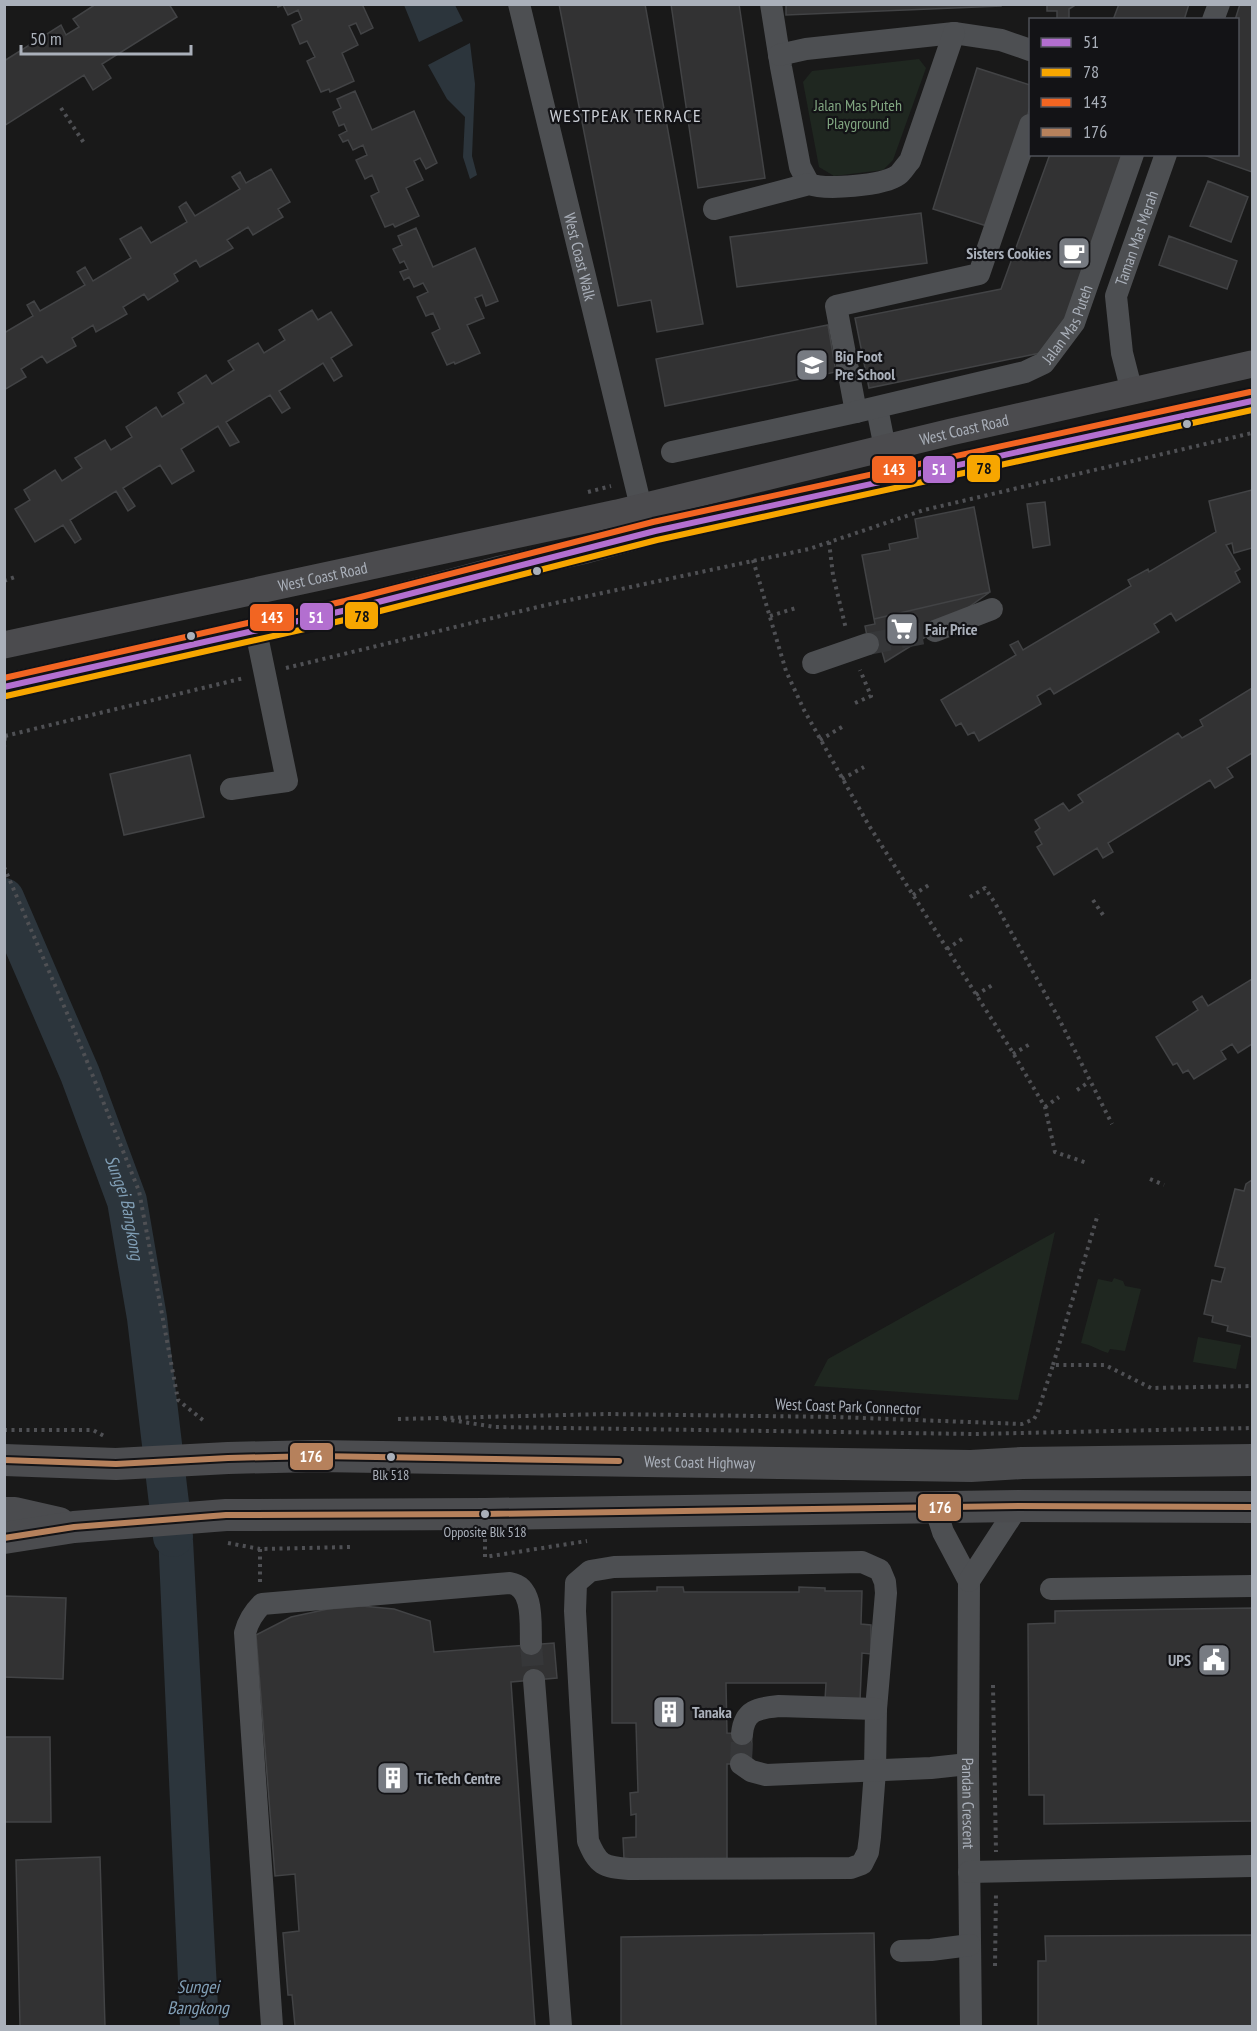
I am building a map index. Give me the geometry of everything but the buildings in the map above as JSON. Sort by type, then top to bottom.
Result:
[{"type":"highway","name":"West Coast Highway","points":[[4,1460],[107,1456],[228,1458],[328,1456],[970,1466],[1252,1460]]},
{"type":"highway","points":[[4,1476],[60,1475],[107,1456]]},
{"type":"highway","points":[[4,1538],[74,1527],[226,1515],[485,1514],[1018,1506],[1252,1507]]},
{"type":"highway","points":[[4,1513],[15,1513],[74,1527]]},
{"type":"main road","name":"West Coast Road","points":[[4,645],[490,541],[1252,364]]},
{"type":"main road","name":"West Coast Road","points":[[4,687],[347,610],[655,531],[1252,401]]},
{"type":"main road","points":[[968,429],[978,442],[979,460]]},
{"type":"main road","points":[[490,541],[497,570]]},
{"type":"street","name":"West Coast Walk","points":[[519,4],[641,507]]},
{"type":"street","points":[[771,4],[800,167],[809,184]]},
{"type":"street","points":[[779,55],[806,49],[954,33],[1001,40],[1029,50]]},
{"type":"street","points":[[714,209],[809,184],[830,188],[884,181],[898,175],[910,161],[954,33]]},
{"type":"street","points":[[885,448],[866,410],[836,306],[979,274],[1029,128]]},
{"type":"street","name":"Jalan Mas Puteh","points":[[672,452],[866,410],[1025,372],[1044,363],[1074,322],[1132,156]]},
{"type":"street","name":"Taman Mas Merah","points":[[1132,392],[1122,353],[1116,296],[1165,156]]},
{"type":"street","points":[[1087,285],[1116,296]]},
{"type":"street","points":[[641,507],[645,520],[655,531]]},
{"type":"street","points":[[935,631],[992,609]]},
{"type":"street","points":[[231,789],[287,781],[256,631]]},
{"type":"street","points":[[813,663],[868,644]]},
{"type":"street","points":[[969,1581],[1018,1506]]},
{"type":"street","name":"Pandan Crescent","points":[[935,1507],[943,1532],[969,1581],[968,1764],[971,2026]]},
{"type":"street","points":[[862,1562],[880,1570],[885,1582],[886,1593],[876,1709],[875,1771],[868,1852],[862,1864],[851,1868],[608,1868],[595,1858],[588,1841],[574,1611],[576,1583],[590,1572],[614,1567],[862,1562]]},
{"type":"street","points":[[272,2026],[245,1634],[247,1623],[262,1604],[510,1582],[523,1588],[528,1599],[531,1644]]},
{"type":"street","points":[[1051,1589],[1252,1586]]},
{"type":"street","points":[[534,1680],[561,2026]]},
{"type":"street","points":[[742,1734],[746,1718],[751,1713],[764,1708],[779,1706],[876,1709]]},
{"type":"street","points":[[741,1764],[751,1772],[766,1775],[931,1768],[968,1764]]},
{"type":"street","points":[[969,1872],[1252,1866]]},
{"type":"street","points":[[901,1951],[970,1945]]},
{"type":"path","points":[[61,108],[84,143]]},
{"type":"path","points":[[4,748],[5,735],[546,604],[808,549],[924,510],[1252,433]]},
{"type":"path","points":[[753,560],[789,678],[820,740],[1045,1107],[1055,1152],[1087,1163]]},
{"type":"path","points":[[4,581],[18,576]]},
{"type":"path","points":[[770,616],[796,608]]},
{"type":"path","points":[[820,740],[842,728]]},
{"type":"path","points":[[842,779],[864,767]]},
{"type":"path","points":[[4,867],[139,1191],[178,1400],[204,1421]]},
{"type":"path","points":[[913,895],[932,883]]},
{"type":"path","points":[[970,897],[985,888],[1058,1017],[1112,1124]]},
{"type":"path","points":[[1093,900],[1103,915]]},
{"type":"path","points":[[947,949],[965,937]]},
{"type":"path","points":[[976,995],[994,984]]},
{"type":"path","points":[[1013,1054],[1030,1044]]},
{"type":"path","points":[[1077,1090],[1089,1082]]},
{"type":"path","points":[[1045,1107],[1059,1097]]},
{"type":"path","points":[[1150,1179],[1164,1185]]},
{"type":"path","name":"West Coast Park Connector","points":[[398,1419],[607,1414],[836,1417],[1022,1424],[1034,1419],[1037,1414],[1098,1214]]},
{"type":"path","points":[[1053,1365],[1106,1365],[1151,1388],[1252,1386]]},
{"type":"path","points":[[435,1417],[495,1427],[974,1434],[1252,1428]]},
{"type":"path","points":[[4,1430],[93,1430],[107,1456]]},
{"type":"path","points":[[262,1604],[259,1576],[260,1549],[352,1547]]},
{"type":"path","points":[[993,1676],[995,1967]]},
{"type":"green space","name":"Jalan Mas Puteh Playground","points":[[919,59],[926,68],[893,160],[883,170],[834,176],[819,167],[803,82],[812,71]]},
{"type":"green space","points":[[1055,1232],[1018,1400],[814,1386],[828,1359]]},
{"type":"green space","points":[[1114,1278],[1123,1281],[1125,1286],[1141,1289],[1125,1351],[1110,1349],[1108,1353],[1081,1343],[1098,1279],[1112,1282]]},
{"type":"green space","points":[[1198,1337],[1241,1345],[1236,1369],[1193,1362]]},
{"type":"water","points":[[404,5],[455,5],[463,21],[419,42]]},
{"type":"water","points":[[470,43],[475,84],[472,156],[477,175],[470,179],[463,157],[465,117],[447,99],[428,65]]},
{"type":"water","name":"Sungei Bangkong","points":[[158,1534],[193,1540],[219,2026],[180,2026]]},
{"type":"waterway","name":"Sungei Bangkong","points":[[4,898],[80,1074],[127,1201],[147,1318],[173,1537]]},
{"type":"tunnel","points":[[868,644],[935,631]]},
{"type":"tunnel","points":[[531,1644],[534,1680]]},
{"type":"tunnel","points":[[741,1764],[742,1734]]},
{"type":"transit line","name":"143","points":[[4,678],[345,601],[653,522],[1250,392]]},
{"type":"transit line","name":"51","points":[[4,687],[347,610],[655,531],[1252,401]]},
{"type":"transit line","name":"78","points":[[6,696],[349,619],[657,540],[1252,410]]},
{"type":"transit line","name":"176","points":[[4,1460],[116,1464],[317,1456],[619,1461]]},
{"type":"transit line","name":"176","points":[[4,1538],[74,1527],[226,1515],[485,1514],[1018,1506],[1252,1507]]},
{"type":"place","name":"Sisters Cookies","points":[[1074,253]]},
{"type":"place","name":"Big Foot Pre School","points":[[812,365]]},
{"type":"place","name":"Fair Price","points":[[902,629]]},
{"type":"place","name":"Blk 518","points":[[391,1457]]},
{"type":"place","name":"Opposite Blk 518","points":[[485,1514]]},
{"type":"place","name":"UPS","points":[[1214,1660]]},
{"type":"place","name":"Tanaka","points":[[669,1712]]},
{"type":"place","name":"Tic Tech Centre","points":[[393,1778]]},
{"type":"district","name":"WESTPEAK TERRACE","points":[[626,116]]}]
